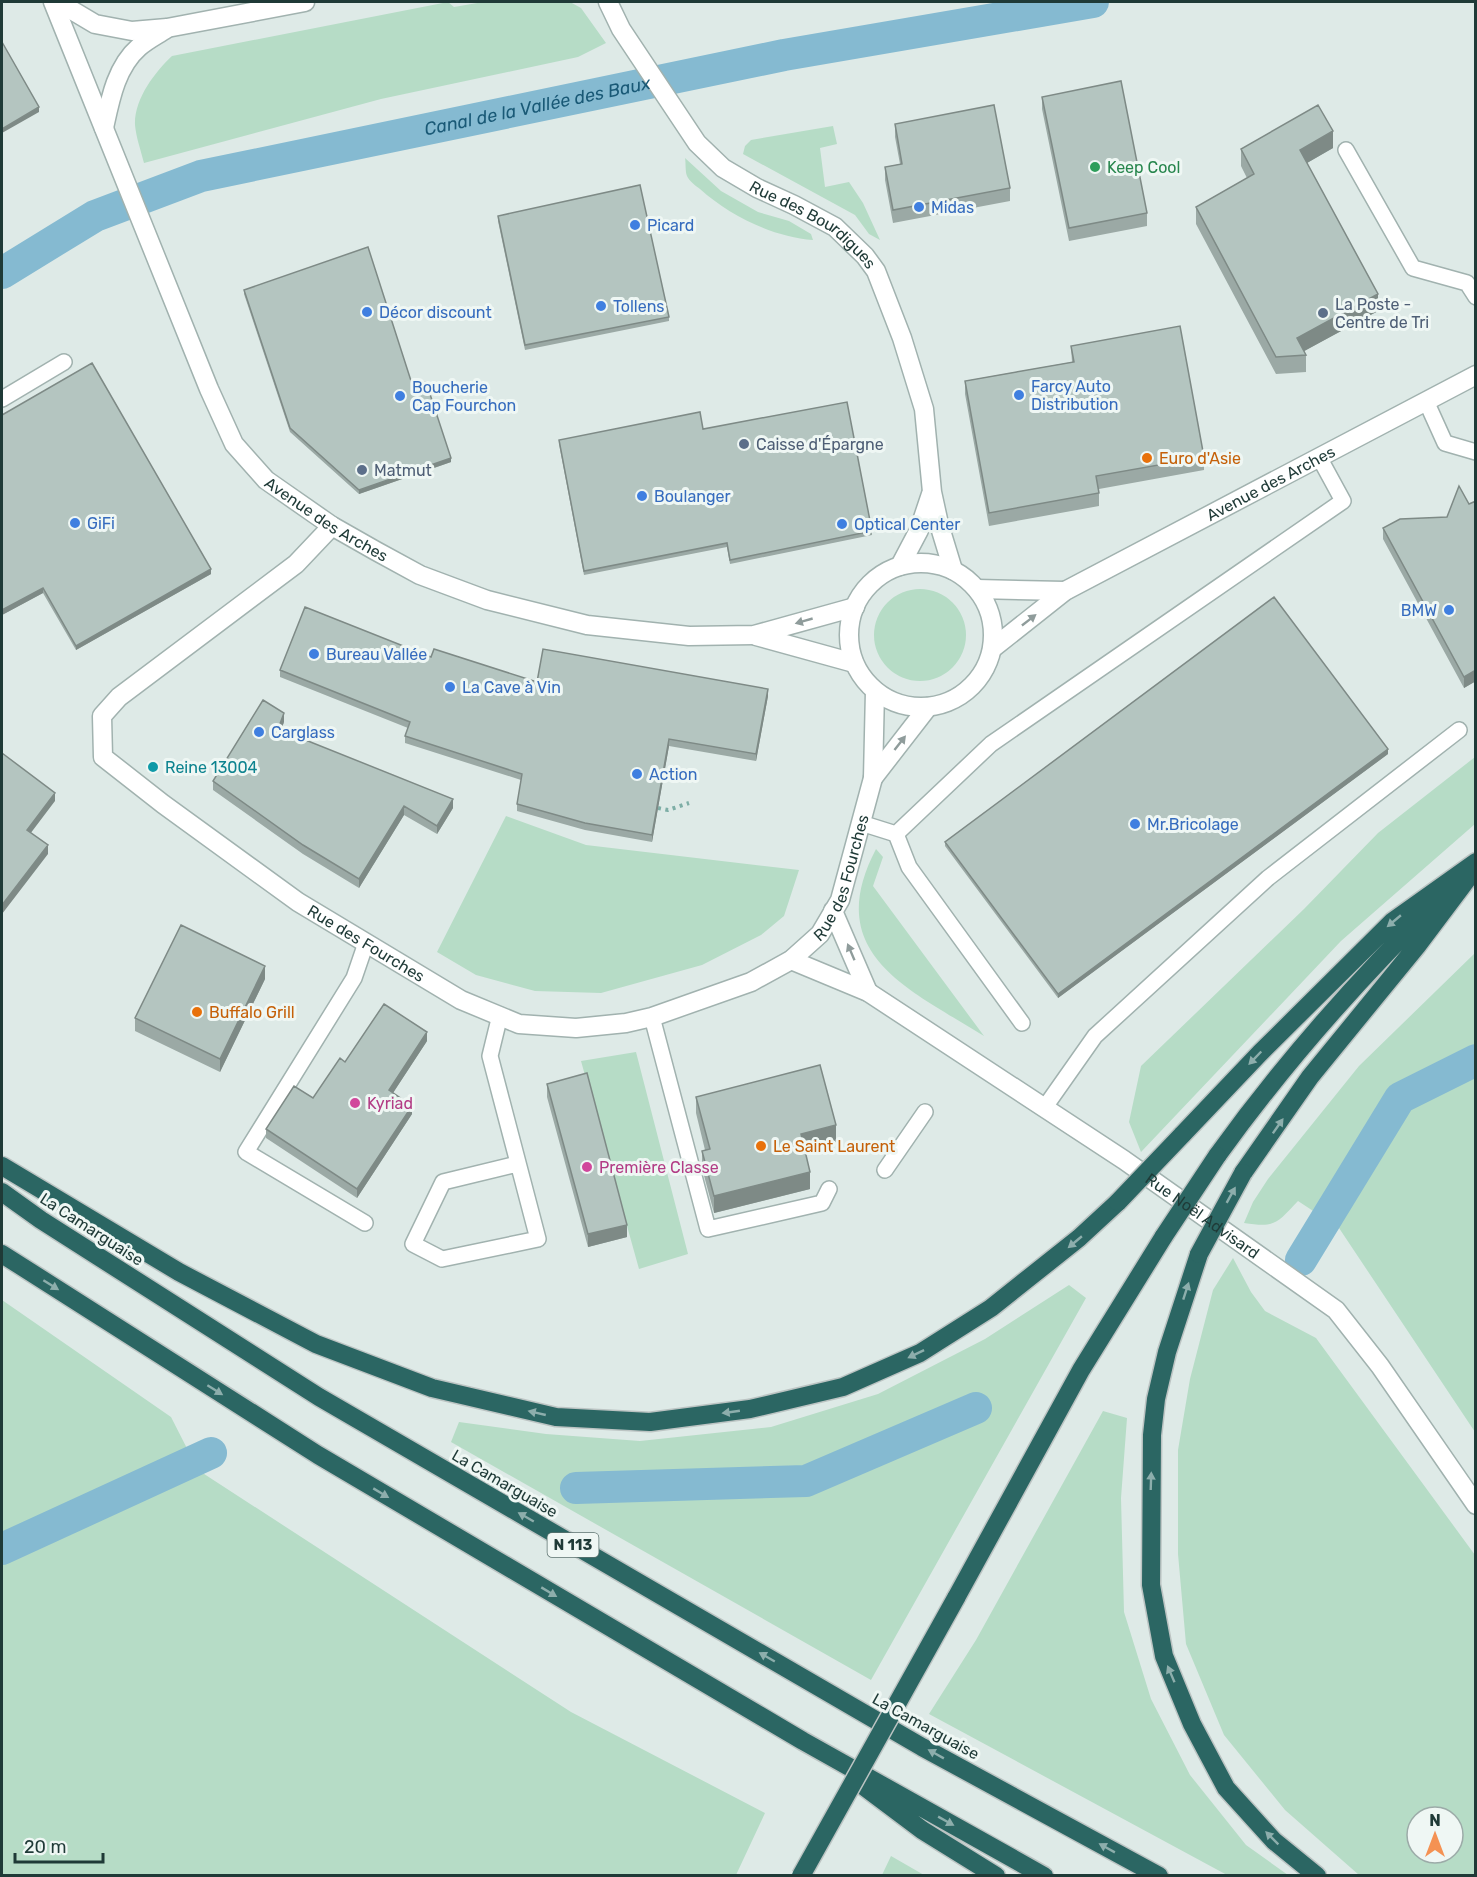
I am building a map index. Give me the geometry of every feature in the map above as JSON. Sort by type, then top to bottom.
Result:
[{"type":"highway","points":[[2,1166],[178,1272],[316,1344],[432,1388],[556,1417],[650,1422],[750,1409],[843,1387],[920,1353],[991,1308],[1079,1238],[1118,1202],[1260,1053],[1393,921],[1476,865]]},
{"type":"highway","points":[[801,1875],[1082,1370],[1164,1236],[1217,1156],[1287,1064],[1342,1002],[1406,932],[1476,865]]},
{"type":"highway","points":[[1317,1875],[1274,1841],[1226,1788],[1192,1724],[1164,1656],[1151,1585],[1152,1435],[1156,1399],[1167,1352],[1199,1254],[1243,1173],[1310,1077],[1417,946],[1476,865]]},
{"type":"highway","name":"La Camarguaise","points":[[2,1192],[41,1220],[319,1397],[922,1747],[1159,1875]]},
{"type":"highway","points":[[2,1254],[318,1455],[803,1741],[1044,1875]]},
{"type":"highway","points":[[803,1741],[922,1830],[996,1875]]},
{"type":"street","name":"Avenue des Arches","points":[[53,2],[209,389],[234,444],[266,480],[332,526],[420,574],[501,604],[587,625],[689,636],[754,635],[855,607]]},
{"type":"street","points":[[58,2],[95,24],[132,31],[168,28],[305,2]]},
{"type":"street","name":"Rue des Bourdigues","points":[[608,2],[621,29],[697,143],[723,168],[757,188],[835,227],[865,256],[876,271],[902,338],[924,409],[932,492],[953,570]]},
{"type":"street","points":[[106,134],[111,94],[124,66],[138,48],[168,28]]},
{"type":"street","name":"Avenue des Arches","points":[[993,648],[1065,591],[1476,375]]},
{"type":"street","name":"Rue des Bourdigues","points":[[900,566],[919,530],[932,492]]},
{"type":"street","name":"Rue des Fourches","points":[[332,526],[296,564],[118,697],[102,716],[103,757],[298,902],[461,1000],[519,1024],[576,1028],[626,1023],[652,1017],[751,982],[791,960],[820,934],[840,900],[873,778],[874,691]]},
{"type":"street","points":[[918,563],[936,564],[953,570],[977,589],[988,607],[994,627],[993,648],[985,670],[971,689],[951,702],[928,707],[909,707],[891,701],[874,691],[854,663],[849,644],[849,626],[855,607],[865,589],[881,575],[900,566],[918,563]]},
{"type":"street","name":"Avenue des Arches","points":[[977,589],[1065,591]]},
{"type":"street","name":"Avenue des Arches","points":[[754,635],[854,663]]},
{"type":"street","name":"Rue des Fourches","points":[[873,778],[928,707]]},
{"type":"street","points":[[833,911],[868,992]]},
{"type":"street","name":"Rue Noël Advisard","points":[[791,960],[868,992],[1045,1107],[1336,1310],[1380,1366],[1476,1505]]},
{"type":"lane","points":[[1346,150],[1413,268],[1467,283],[1476,297]]},
{"type":"lane","points":[[2,399],[64,362]]},
{"type":"lane","points":[[1426,401],[1445,443],[1476,452]]},
{"type":"lane","points":[[896,834],[991,744],[1343,501],[1319,457]]},
{"type":"lane","points":[[1045,1107],[1095,1036],[1268,878],[1459,730]]},
{"type":"lane","points":[[861,823],[896,834]]},
{"type":"lane","points":[[896,834],[909,867],[1023,1023]]},
{"type":"lane","points":[[365,1223],[246,1152],[354,978],[366,943]]},
{"type":"lane","points":[[500,1016],[490,1056],[538,1239],[442,1259],[413,1244],[443,1182],[517,1164]]},
{"type":"lane","points":[[652,1017],[708,1229],[782,1210],[822,1203],[829,1189]]},
{"type":"lane","points":[[885,1170],[925,1112]]},
{"type":"path","points":[[658,808],[668,810],[690,803]]},
{"type":"green space","points":[[448,2],[454,7],[483,2],[570,2],[581,8],[606,43],[578,57],[381,99],[144,163],[135,125],[138,106],[153,78],[172,56]]},
{"type":"green space","points":[[833,126],[837,144],[820,148],[825,187],[849,182],[863,203],[880,240],[869,234],[855,215],[743,154],[745,146],[751,140]]},
{"type":"green space","points":[[685,158],[721,191],[758,212],[789,221],[811,234],[813,240],[768,230],[725,208],[689,180],[686,174]]},
{"type":"green space","points":[[920,589],[937,593],[952,603],[962,618],[966,635],[962,652],[952,667],[937,677],[920,681],[903,677],[888,667],[878,652],[874,635],[878,618],[888,603],[903,593]]},
{"type":"green space","points":[[1475,757],[1475,824],[1341,941],[1141,1152],[1129,1122],[1141,1066],[1304,909],[1378,833]]},
{"type":"green space","points":[[506,816],[586,845],[799,870],[784,916],[761,935],[702,965],[601,993],[535,991],[476,975],[437,952]]},
{"type":"green space","points":[[876,849],[883,857],[873,886],[984,1036],[902,984],[881,964],[866,942],[859,916],[862,885]]},
{"type":"green space","points":[[1475,953],[1475,1432],[1339,1228],[1298,1201],[1275,1222],[1263,1225],[1244,1223],[1253,1202],[1268,1179],[1359,1066]]},
{"type":"green space","points":[[636,1052],[688,1254],[639,1269],[581,1061]]},
{"type":"green space","points":[[1233,1258],[1251,1292],[1265,1311],[1316,1338],[1475,1555],[1475,1875],[1359,1875],[1285,1810],[1224,1735],[1186,1644],[1178,1554],[1178,1450],[1190,1379],[1213,1290]]},
{"type":"green space","points":[[1069,1285],[1086,1298],[871,1680],[451,1442],[459,1422],[546,1434],[640,1441],[771,1427],[878,1394],[985,1339]]},
{"type":"green space","points":[[2,1300],[171,1417],[198,1470],[571,1712],[765,1813],[736,1875],[2,1875]]},
{"type":"green space","points":[[1103,1411],[1127,1418],[1121,1498],[1124,1612],[1151,1699],[1190,1775],[1246,1845],[1288,1875],[1227,1875],[929,1714],[976,1640]]},
{"type":"green space","points":[[891,1856],[924,1875],[882,1875]]},
{"type":"building","points":[[2,42],[39,107],[2,129]]},
{"type":"building","name":"Keep Cool","points":[[1121,81],[1147,213],[1069,228],[1042,97]]},
{"type":"building","points":[[994,105],[1010,188],[893,210],[885,167],[902,164],[895,124]]},
{"type":"building","points":[[1318,105],[1333,131],[1300,150],[1378,294],[1297,338],[1306,355],[1276,357],[1196,207],[1254,174],[1241,149]]},
{"type":"building","points":[[640,185],[669,317],[525,345],[498,216]]},
{"type":"building","points":[[368,247],[413,387],[426,382],[451,458],[359,490],[290,428],[244,290]]},
{"type":"building","points":[[1180,326],[1204,457],[1096,476],[1099,493],[989,513],[965,381],[1074,362],[1071,346]]},
{"type":"building","points":[[92,363],[211,569],[76,646],[43,588],[2,610],[2,415]]},
{"type":"building","points":[[847,402],[872,531],[730,560],[727,543],[584,571],[559,440],[700,412],[703,429]]},
{"type":"building","name":"BMW","points":[[1459,486],[1469,504],[1476,501],[1476,670],[1464,677],[1383,528],[1400,519],[1447,517]]},
{"type":"building","name":"Mr.Bricolage","points":[[1274,597],[1388,749],[1058,994],[945,842]]},
{"type":"building","points":[[305,607],[431,657],[434,649],[537,682],[543,649],[768,689],[756,754],[669,739],[652,835],[585,823],[517,804],[522,774],[405,736],[410,722],[280,670]]},
{"type":"building","points":[[263,700],[284,713],[278,729],[453,799],[437,826],[404,806],[359,879],[303,845],[213,781]]},
{"type":"building","points":[[2,753],[55,793],[27,830],[48,845],[2,905]]},
{"type":"building","name":"Buffalo Grill","points":[[181,925],[265,966],[220,1059],[135,1018]]},
{"type":"building","name":"Kyriad","points":[[384,1004],[427,1032],[389,1090],[412,1106],[357,1189],[266,1129],[294,1086],[313,1098],[340,1058],[345,1062]]},
{"type":"building","name":"Le Saint Laurent","points":[[820,1065],[836,1125],[801,1134],[810,1172],[714,1196],[702,1151],[710,1149],[696,1097]]},
{"type":"building","name":"Première Classe","points":[[587,1073],[627,1225],[588,1234],[547,1084]]},
{"type":"waterway","name":"Canal de la Vallée des Baux","points":[[2,273],[95,216],[201,176],[784,55],[1093,2]]},
{"type":"waterway","points":[[1301,1260],[1400,1098],[1476,1060]]},
{"type":"waterway","points":[[576,1488],[806,1481],[976,1408]]},
{"type":"waterway","points":[[2,1549],[211,1453]]},
{"type":"place","name":"Keep Cool","points":[[1095,167]]},
{"type":"place","name":"Midas","points":[[919,207]]},
{"type":"place","name":"Picard","points":[[635,225]]},
{"type":"place","name":"Tollens","points":[[601,306]]},
{"type":"place","name":"Décor discount","points":[[367,312]]},
{"type":"place","name":"La Poste - Centre de Tri","points":[[1323,313]]},
{"type":"place","name":"Farcy Auto Distribution","points":[[1019,395]]},
{"type":"place","name":"Boucherie Cap Fourchon","points":[[400,396]]},
{"type":"place","name":"Caisse d'Épargne","points":[[744,444]]},
{"type":"place","name":"Euro d'Asie","points":[[1147,458]]},
{"type":"place","name":"Matmut","points":[[362,470]]},
{"type":"place","name":"Boulanger","points":[[642,496]]},
{"type":"place","name":"GiFi","points":[[75,523]]},
{"type":"place","name":"Optical Center","points":[[842,524]]},
{"type":"place","name":"BMW","points":[[1449,610]]},
{"type":"place","name":"Bureau Vallée","points":[[314,654]]},
{"type":"place","name":"La Cave à Vin","points":[[450,687]]},
{"type":"place","name":"Carglass","points":[[259,732]]},
{"type":"place","name":"Reine 13004","points":[[153,767]]},
{"type":"place","name":"Action","points":[[637,774]]},
{"type":"place","name":"Mr.Bricolage","points":[[1135,824]]},
{"type":"place","name":"Buffalo Grill","points":[[197,1012]]},
{"type":"place","name":"Kyriad","points":[[355,1103]]},
{"type":"place","name":"Le Saint Laurent","points":[[761,1146]]},
{"type":"place","name":"Première Classe","points":[[587,1167]]}]
